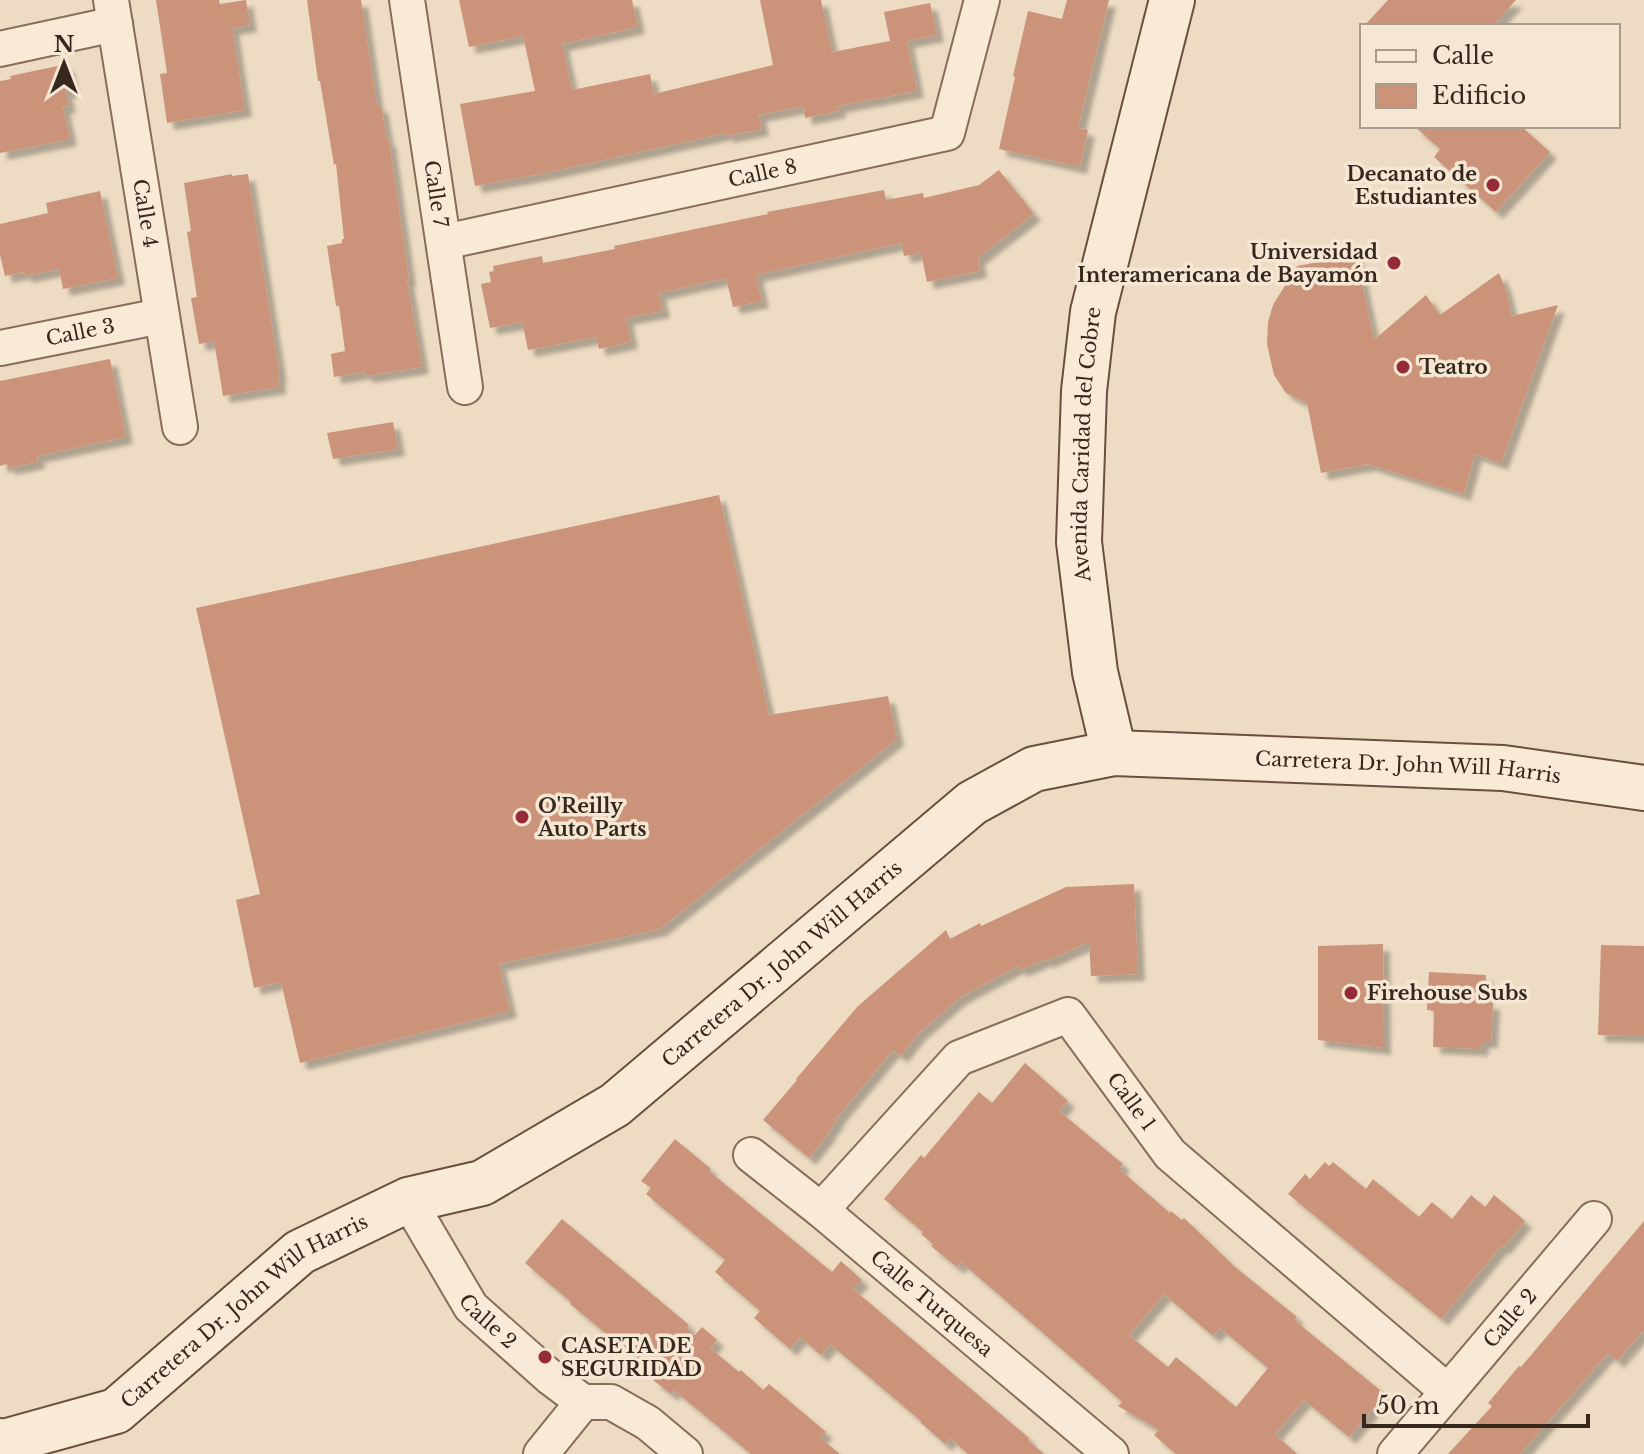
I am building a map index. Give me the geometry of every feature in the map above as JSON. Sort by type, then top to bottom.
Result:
[{"type":"street","name":"Calle 7","points":[[407,0],[465,387]]},
{"type":"street","name":"Calle 8","points":[[444,242],[947,133],[982,0]]},
{"type":"street","name":"Avenida Caridad del Cobre","points":[[1114,753],[1095,672],[1079,542],[1084,391],[1093,312],[1172,0]]},
{"type":"street","points":[[0,49],[113,12]]},
{"type":"street","name":"Calle 4","points":[[113,12],[180,427]]},
{"type":"street","name":"Calle 3","points":[[0,348],[161,316]]},
{"type":"street","name":"Carretera Dr. John Will Harris","points":[[0,1441],[116,1411],[300,1252],[408,1200],[482,1183],[615,1105],[972,803],[1034,769],[1114,753],[1503,768],[1644,788]]},
{"type":"street","name":"Calle 1","points":[[821,1210],[959,1058],[1068,1015],[1170,1154],[1447,1391]]},
{"type":"street","name":"Calle Turquesa","points":[[751,1155],[821,1210],[1111,1454]]},
{"type":"street","name":"Calle 2","points":[[408,1200],[471,1307],[583,1402],[611,1402],[648,1423],[685,1454]]},
{"type":"street","name":"Calle 2","points":[[1395,1454],[1594,1219]]},
{"type":"street","points":[[541,1454],[583,1402]]},
{"type":"building","points":[[156,0],[219,0],[220,4],[246,0],[250,25],[232,28],[245,110],[167,123],[160,74],[167,73]]},
{"type":"building","points":[[307,0],[361,0],[377,106],[381,105],[389,139],[422,367],[366,376],[365,372],[334,377],[331,354],[345,351],[327,246],[342,243],[344,239],[336,164],[318,81]]},
{"type":"building","points":[[459,0],[632,0],[638,27],[562,44],[572,90],[650,74],[654,94],[773,65],[760,0],[821,0],[832,52],[890,41],[884,12],[930,3],[937,35],[907,41],[917,91],[838,106],[839,111],[805,118],[803,106],[759,115],[762,129],[726,136],[726,133],[475,186],[460,104],[535,91],[523,36],[469,47]]},
{"type":"building","points":[[1067,0],[1109,0],[1078,128],[1088,130],[1080,167],[999,149],[1028,11],[1062,19]]},
{"type":"building","points":[[1388,0],[1516,0],[1495,24],[1366,24]]},
{"type":"building","points":[[67,64],[72,90],[65,91],[69,106],[63,107],[70,139],[0,153],[0,81]]},
{"type":"building","name":"Decanato de Estudiantes","points":[[1416,128],[1523,128],[1550,152],[1496,212],[1434,157],[1440,149]]},
{"type":"building","points":[[999,170],[1034,214],[978,258],[980,271],[927,282],[921,253],[904,256],[901,243],[756,275],[762,301],[733,307],[726,278],[659,293],[663,311],[626,318],[631,342],[599,349],[596,337],[528,350],[522,322],[490,328],[481,284],[491,282],[489,272],[494,271],[493,266],[542,256],[543,263],[767,212],[884,190],[886,200],[923,193],[924,198],[979,185]]},
{"type":"building","points":[[248,174],[280,377],[279,387],[223,396],[214,341],[199,344],[191,298],[197,297],[187,232],[191,231],[184,183]]},
{"type":"building","points":[[100,191],[118,278],[63,289],[59,269],[25,276],[24,272],[5,276],[0,255],[0,224],[48,213],[46,203]]},
{"type":"building","name":"Teatro","points":[[1356,255],[1374,340],[1426,295],[1440,315],[1499,273],[1512,316],[1558,305],[1501,463],[1475,454],[1464,494],[1368,464],[1321,473],[1307,403],[1286,393],[1274,375],[1267,344],[1268,322],[1273,305],[1297,266]]},
{"type":"building","points":[[110,359],[126,437],[37,456],[38,462],[8,468],[7,464],[0,466],[0,381]]},
{"type":"building","points":[[393,422],[398,449],[333,459],[327,433]]},
{"type":"building","name":"O'Reilly Auto Parts","points":[[719,495],[769,715],[888,696],[897,739],[660,929],[499,964],[510,1011],[300,1063],[281,982],[254,988],[236,900],[260,894],[196,608]]},
{"type":"building","points":[[1134,884],[1138,974],[1091,976],[1089,942],[1047,961],[1020,970],[1018,966],[959,998],[918,1034],[901,1056],[893,1050],[836,1119],[809,1158],[763,1120],[858,1006],[946,930],[950,939],[1066,887]]},
{"type":"building","name":"Firehouse Subs","points":[[1383,944],[1384,1048],[1318,1040],[1318,946]]},
{"type":"building","points":[[1601,945],[1644,946],[1644,1036],[1598,1035]]},
{"type":"building","points":[[1429,972],[1486,975],[1485,1002],[1493,1003],[1491,1041],[1482,1041],[1481,1049],[1433,1047],[1434,1011],[1427,1010]]},
{"type":"building","points":[[1025,1063],[1068,1101],[1059,1111],[1123,1164],[1119,1169],[1170,1213],[1182,1220],[1184,1218],[1234,1266],[1297,1317],[1294,1320],[1385,1394],[1349,1437],[1304,1400],[1275,1434],[1297,1454],[1176,1454],[1154,1435],[1159,1430],[1118,1406],[1122,1402],[1102,1384],[961,1262],[957,1267],[931,1246],[933,1244],[921,1234],[923,1232],[884,1199],[921,1155],[924,1158],[979,1092],[992,1103]],"holes":[[[1164,1294],[1213,1336],[1220,1328],[1268,1368],[1236,1407],[1176,1357],[1168,1367],[1129,1335]]]},
{"type":"building","points":[[675,1139],[711,1169],[709,1171],[832,1272],[841,1261],[862,1280],[853,1289],[1044,1454],[968,1454],[950,1438],[945,1444],[830,1344],[821,1355],[800,1337],[790,1349],[754,1318],[760,1311],[715,1272],[725,1260],[646,1194],[651,1188],[641,1181]]},
{"type":"building","points":[[1325,1162],[1329,1166],[1333,1162],[1366,1189],[1373,1179],[1419,1217],[1432,1202],[1452,1219],[1471,1195],[1485,1207],[1494,1195],[1525,1221],[1441,1319],[1288,1194],[1305,1174],[1310,1179]]},
{"type":"building","points":[[562,1219],[689,1325],[686,1328],[695,1335],[702,1327],[717,1340],[710,1348],[763,1390],[769,1384],[826,1432],[820,1438],[840,1454],[751,1454],[674,1390],[671,1394],[653,1380],[657,1375],[525,1263]]},
{"type":"building","points":[[1644,1221],[1644,1330],[1617,1361],[1608,1353],[1520,1454],[1448,1454],[1492,1406],[1488,1403]]},
{"type":"place","name":"Decanato de Estudiantes","points":[[1493,185]]},
{"type":"place","name":"Universidad Interamericana de Bayamón","points":[[1394,263]]},
{"type":"place","name":"Teatro","points":[[1403,367]]},
{"type":"place","name":"O'Reilly Auto Parts","points":[[522,817]]},
{"type":"place","name":"Firehouse Subs","points":[[1351,993]]},
{"type":"place","name":"CASETA DE SEGURIDAD","points":[[545,1357]]}]
